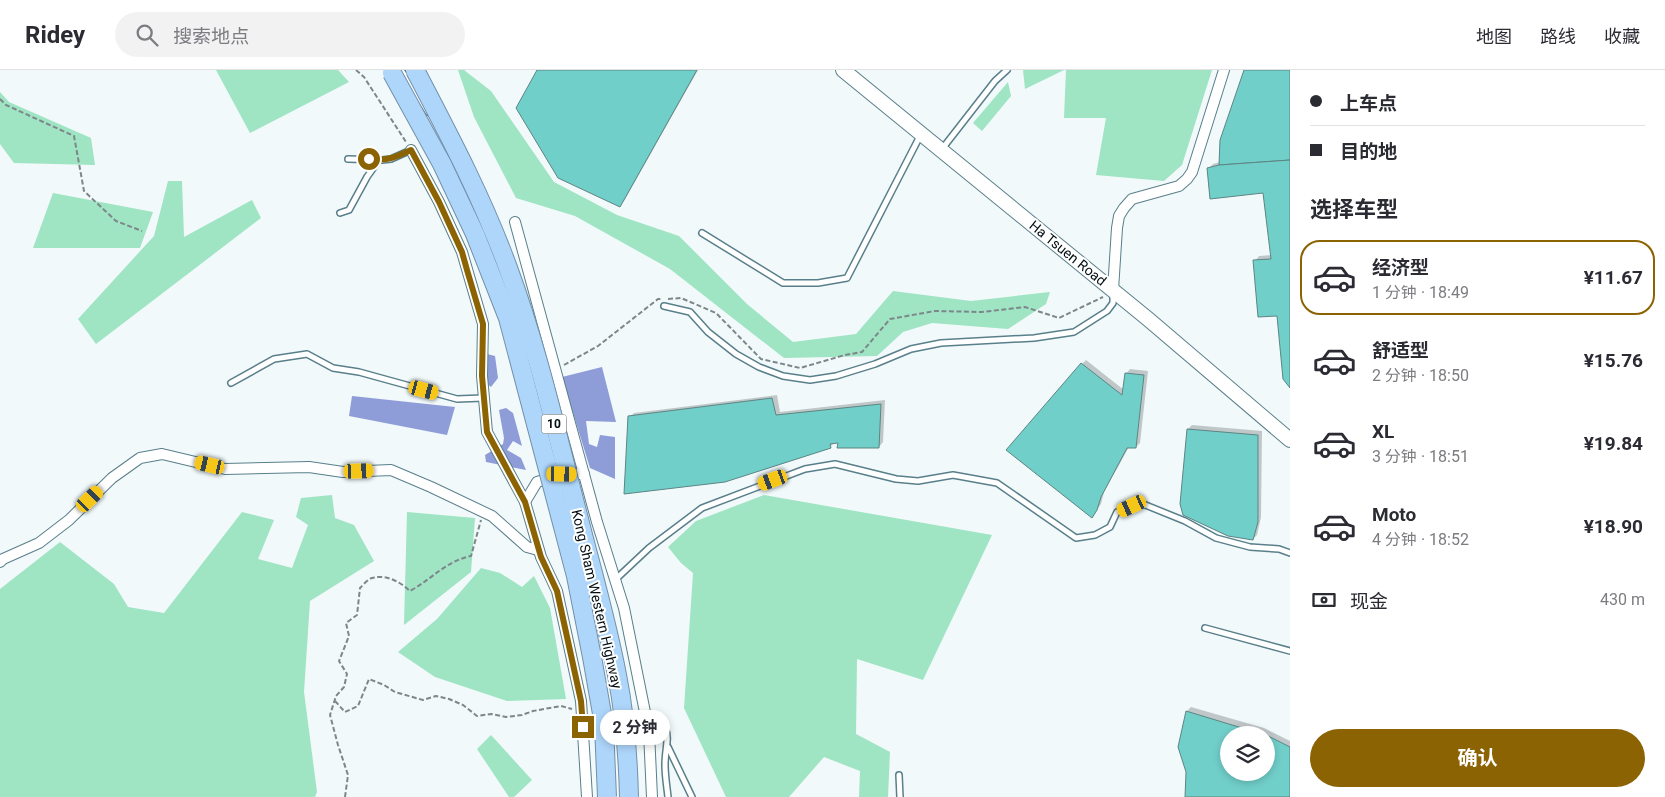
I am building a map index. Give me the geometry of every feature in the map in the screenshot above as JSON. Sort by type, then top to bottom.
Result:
[{"type":"highway","name":"Kong Sham Western Highway","points":[[415,70],[463,161],[478,195],[508,268],[535,349],[606,625],[617,675],[624,719],[629,797]]},
{"type":"highway","name":"Kong Sham Western Highway","points":[[397,72],[475,234],[508,318],[580,594],[604,725],[607,797]]},
{"type":"street","name":"Ha Tsuen Road","points":[[843,70],[1113,290],[1290,440]]},
{"type":"street","points":[[1113,290],[1119,216],[1132,199],[1179,186],[1187,180],[1192,172],[1224,70]]},
{"type":"street","points":[[411,150],[439,202],[462,252],[483,324],[483,398],[487,432],[525,502],[538,550],[557,591],[581,701],[587,797]]},
{"type":"street","points":[[515,222],[597,522],[624,608],[648,732],[652,797]]},
{"type":"street","points":[[0,562],[39,543],[68,520],[112,478],[140,458],[162,454],[226,469],[309,467],[343,472],[391,470],[431,486],[483,511],[492,516],[527,547],[538,550]]},
{"type":"street","points":[[525,502],[537,482],[562,474],[584,474]]},
{"type":"lane","points":[[941,150],[995,81],[1007,70]]},
{"type":"lane","points":[[397,72],[430,115]]},
{"type":"lane","points":[[702,233],[784,283],[818,283],[847,278],[922,134]]},
{"type":"lane","points":[[348,159],[391,159],[411,150]]},
{"type":"lane","points":[[340,213],[349,210],[367,177],[379,160]]},
{"type":"lane","points":[[664,306],[690,312],[708,332],[736,354],[759,367],[783,376],[810,380],[836,376],[875,364],[911,349],[941,343],[1034,338],[1074,332],[1107,311],[1113,303],[1113,290]]},
{"type":"lane","points":[[510,294],[518,312],[562,474]]},
{"type":"lane","points":[[231,383],[274,359],[307,354],[333,368],[359,372],[457,399],[483,398]]},
{"type":"lane","points":[[616,579],[649,548],[702,508],[805,469],[835,464],[896,479],[918,480],[952,475],[997,483],[1076,538],[1095,536],[1110,527],[1117,512],[1144,504],[1185,521],[1216,538],[1250,547],[1279,549],[1290,553]]},
{"type":"lane","points":[[1205,628],[1290,651]]},
{"type":"lane","points":[[645,713],[658,719],[664,726],[668,737],[665,764],[668,797]]},
{"type":"lane","points":[[668,747],[692,797]]},
{"type":"lane","points":[[899,774],[900,797]]},
{"type":"path","points":[[356,70],[364,77],[411,150]]},
{"type":"path","points":[[0,99],[6,105],[74,136],[84,191],[116,221],[142,232]]},
{"type":"path","points":[[556,370],[598,346],[658,299],[681,298],[716,313],[761,359],[800,368],[862,352],[890,319],[935,311],[982,312],[1025,307],[1059,318],[1113,290]]},
{"type":"path","points":[[345,797],[348,776],[330,715],[336,696],[344,687],[347,674],[339,661],[350,636],[346,623],[357,615],[360,588],[371,578],[385,577],[400,582],[410,591],[459,558],[471,556],[483,511]]},
{"type":"path","points":[[334,701],[345,712],[358,706],[369,679],[395,692],[423,700],[436,696],[449,698],[463,705],[477,716],[491,714],[506,718],[561,706],[582,712]]},
{"type":"green space","points":[[216,70],[338,70],[349,82],[250,133]]},
{"type":"green space","points":[[458,70],[464,70],[491,91],[554,182],[617,215],[679,236],[747,304],[793,342],[856,334],[893,291],[971,301],[1050,292],[1046,304],[1008,329],[932,323],[903,332],[877,356],[784,358],[670,269],[575,216],[516,198],[474,117]]},
{"type":"green space","points":[[1023,70],[1064,70],[1025,89]]},
{"type":"green space","points":[[1066,70],[1212,70],[1182,165],[1164,181],[1096,175],[1106,118],[1064,118]]},
{"type":"green space","points":[[1008,82],[1011,96],[982,131],[973,123]]},
{"type":"green space","points":[[0,92],[9,102],[91,138],[95,165],[14,163],[0,144]]},
{"type":"green space","points":[[168,181],[182,181],[184,237],[252,200],[261,218],[96,344],[78,319],[154,236]]},
{"type":"green space","points":[[53,193],[153,212],[140,248],[33,248]]},
{"type":"green space","points":[[332,495],[335,518],[354,525],[374,561],[310,601],[304,692],[317,792],[315,797],[0,797],[0,589],[60,542],[114,584],[128,607],[164,613],[242,512],[274,520],[258,559],[292,568],[308,525],[296,517],[301,498]]},
{"type":"green space","points":[[764,495],[992,535],[923,680],[857,659],[856,734],[890,752],[888,797],[859,797],[860,771],[824,757],[789,797],[726,797],[684,708],[693,573],[681,563],[668,547],[696,521]]},
{"type":"green space","points":[[407,512],[475,518],[471,572],[404,625]]},
{"type":"green space","points":[[481,568],[500,573],[522,587],[534,576],[550,608],[566,699],[507,701],[435,677],[398,652],[437,619]]},
{"type":"green space","points":[[491,735],[532,780],[514,797],[509,797],[477,749]]},
{"type":"water","points":[[487,354],[495,356],[498,378],[491,387],[479,378]]},
{"type":"water","points":[[602,367],[616,422],[586,421],[589,444],[597,447],[600,435],[615,437],[615,479],[590,468],[562,377]]},
{"type":"water","points":[[352,396],[455,407],[447,435],[349,416]]},
{"type":"water","points":[[506,408],[513,413],[522,446],[513,441],[507,450],[521,458],[526,470],[486,462],[485,455],[503,444],[504,438],[499,410]]},
{"type":"building","points":[[537,70],[697,70],[620,207],[558,178],[516,108]]},
{"type":"building","points":[[1244,70],[1290,70],[1290,160],[1219,165],[1220,140]]},
{"type":"building","points":[[1290,160],[1290,388],[1283,379],[1277,316],[1258,317],[1253,260],[1271,259],[1263,193],[1210,199],[1207,168],[1219,165]]},
{"type":"building","points":[[1081,363],[1122,395],[1125,373],[1144,375],[1136,448],[1127,448],[1092,518],[1006,450]]},
{"type":"building","points":[[772,398],[776,415],[881,404],[879,448],[837,448],[838,443],[830,444],[831,448],[725,482],[624,494],[628,416]]},
{"type":"building","points":[[1187,429],[1258,435],[1258,522],[1253,540],[1228,536],[1183,515],[1180,504]]},
{"type":"building","points":[[1186,711],[1235,726],[1220,726],[1220,781],[1275,781],[1275,740],[1290,747],[1290,797],[1185,797],[1186,772],[1178,747]]},
{"type":"route","points":[[369,159],[391,159],[411,150],[439,202],[462,252],[483,324],[482,376],[487,432],[525,502],[541,557],[557,591],[581,701],[583,727]]}]
